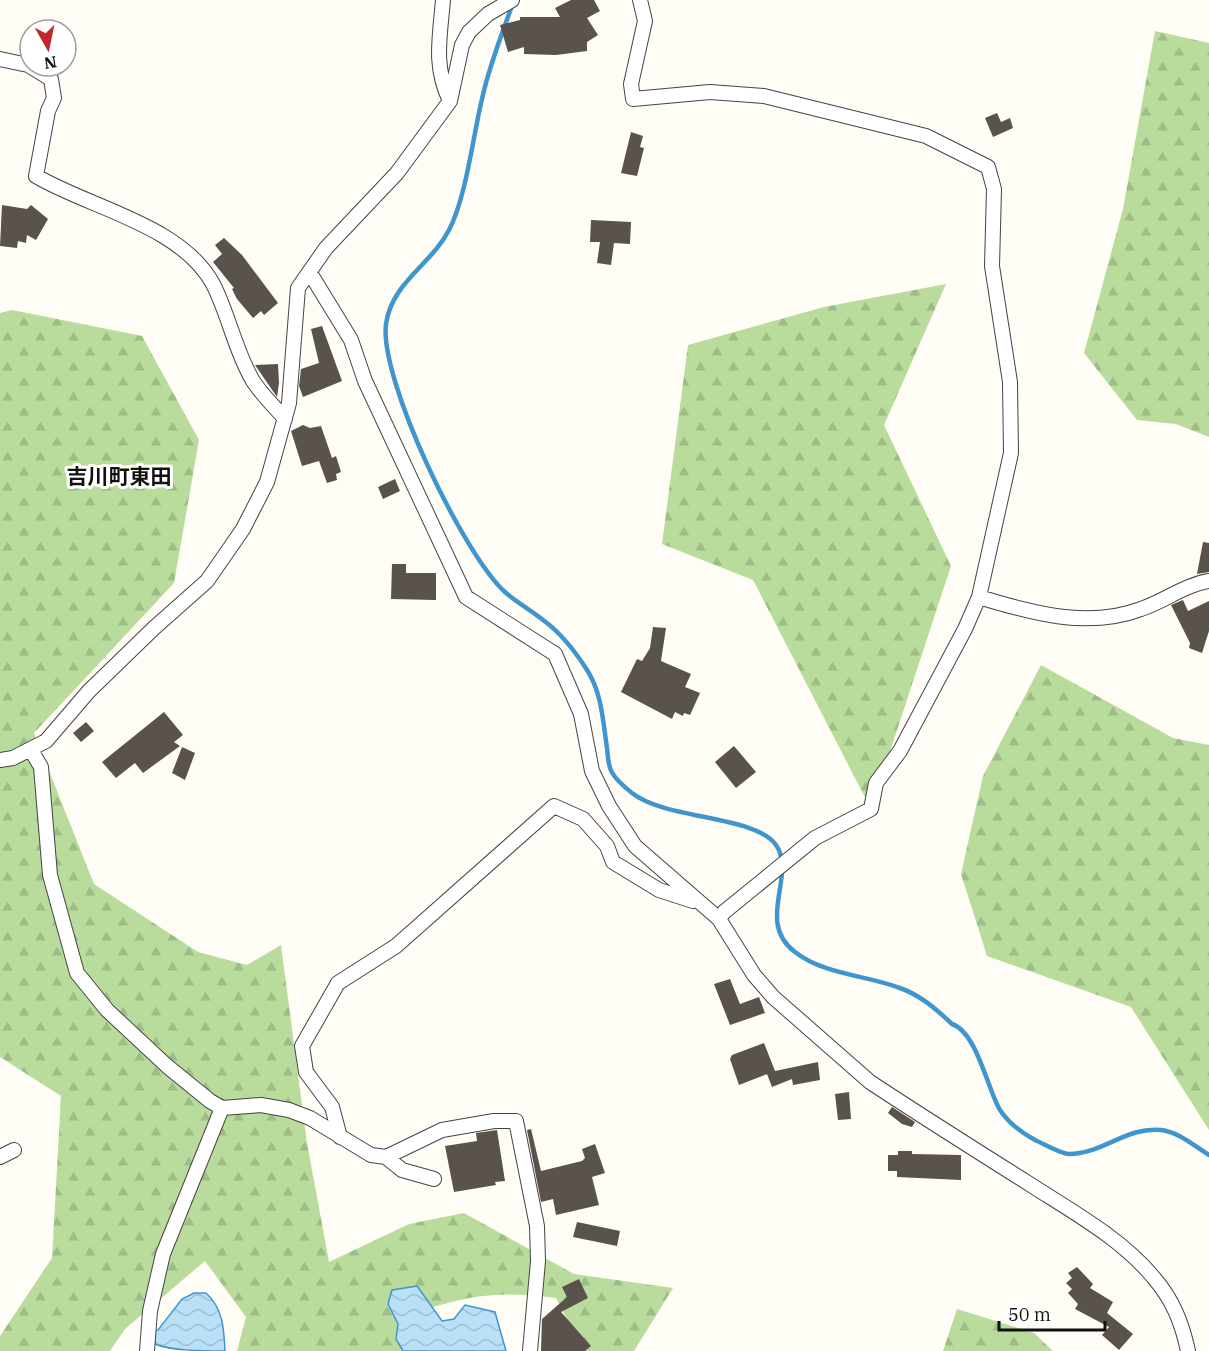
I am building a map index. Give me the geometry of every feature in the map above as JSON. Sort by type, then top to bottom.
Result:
[{"type":"street","points":[[443,0],[438,60],[440,81],[450,101]]},
{"type":"street","points":[[0,760],[31,750],[46,741],[89,691],[153,628],[207,582],[243,529],[267,482],[285,419],[293,367],[298,288],[326,248],[397,173],[450,101],[462,45],[469,32],[488,14],[512,0]]},
{"type":"street","points":[[640,0],[645,21],[631,84],[633,99],[710,92],[764,96],[926,136],[988,167],[994,189],[993,266],[1010,382],[1011,453],[979,597],[965,629],[900,751],[876,783],[872,809],[815,838],[724,912],[719,919]]},
{"type":"street","points":[[0,58],[28,65],[51,79],[54,98],[48,111],[36,176],[63,192],[128,218],[172,242],[189,256],[212,283],[254,381],[285,419]]},
{"type":"street","points":[[310,273],[351,340],[370,392],[466,597],[555,654],[581,714],[592,771],[609,806],[635,846],[719,919],[754,975],[773,998],[870,1082],[1086,1220],[1135,1258],[1154,1277],[1171,1300],[1182,1324],[1188,1351]]},
{"type":"street","points":[[979,597],[1020,609],[1074,618],[1113,617],[1143,609],[1194,583],[1209,581]]},
{"type":"street","points":[[31,750],[41,767],[50,875],[76,973],[107,1010],[167,1066],[210,1101],[222,1107],[261,1106],[290,1110],[310,1118],[371,1155],[386,1157],[402,1170],[434,1179]]},
{"type":"street","points":[[340,1137],[332,1107],[306,1072],[302,1046],[338,983],[396,946],[554,806],[583,819],[607,846],[613,862],[659,890],[701,903]]},
{"type":"street","points":[[147,1351],[150,1311],[163,1254],[222,1107]]},
{"type":"street","points":[[386,1157],[442,1130],[494,1121],[516,1121],[537,1226],[538,1261],[530,1351]]},
{"type":"street","points":[[0,1157],[14,1150]]},
{"type":"green space","points":[[1155,31],[1209,43],[1209,437],[1176,424],[1137,420],[1084,353],[1123,209]]},
{"type":"green space","points":[[946,284],[884,425],[951,566],[871,809],[753,580],[662,544],[688,345],[824,307]]},
{"type":"green space","points":[[12,310],[142,336],[199,440],[174,583],[34,733],[94,884],[198,952],[247,965],[281,945],[307,1143],[329,1262],[409,1224],[464,1213],[574,1274],[673,1288],[634,1351],[583,1351],[556,1298],[489,1295],[458,1300],[424,1310],[416,1351],[237,1351],[246,1317],[205,1261],[125,1329],[110,1351],[0,1351],[0,1336],[52,1258],[61,1096],[0,1057],[0,313]]},
{"type":"green space","points":[[1041,665],[1173,738],[1209,745],[1209,1130],[1131,1007],[987,956],[961,874],[983,776]]},
{"type":"green space","points":[[957,1309],[1034,1333],[1053,1351],[943,1351]]},
{"type":"water","points":[[417,1286],[442,1321],[454,1319],[465,1305],[495,1312],[506,1351],[403,1351],[396,1339],[398,1324],[388,1304],[392,1290]]},
{"type":"water","points":[[194,1293],[206,1293],[216,1305],[223,1327],[225,1351],[175,1349],[151,1342],[153,1332],[158,1330],[182,1299]]},
{"type":"building","points":[[571,0],[594,0],[600,11],[587,18],[598,35],[587,42],[587,51],[556,55],[524,54],[524,47],[508,52],[500,25],[520,20],[520,17],[560,17],[555,8]]},
{"type":"building","points":[[997,113],[1001,122],[1010,118],[1013,128],[993,137],[985,118]]},
{"type":"building","points":[[631,132],[643,136],[640,147],[644,148],[637,176],[621,173]]},
{"type":"building","points":[[2,205],[27,209],[31,205],[48,219],[36,240],[27,235],[26,243],[18,241],[17,248],[0,246]]},
{"type":"building","points":[[591,220],[631,222],[630,244],[614,243],[611,265],[597,263],[600,242],[590,242]]},
{"type":"building","points":[[224,238],[242,255],[278,303],[264,315],[261,311],[253,318],[237,299],[232,289],[234,288],[213,262],[222,254],[215,245]]},
{"type":"building","points":[[322,326],[342,381],[303,397],[299,386],[301,369],[319,363],[311,329]]},
{"type":"building","points":[[278,364],[279,383],[277,397],[255,365]]},
{"type":"building","points":[[303,425],[310,428],[321,426],[332,458],[336,456],[341,472],[336,474],[337,480],[327,483],[319,461],[302,466],[291,431]]},
{"type":"building","points":[[395,479],[400,491],[383,499],[378,487]]},
{"type":"building","points":[[1203,542],[1209,543],[1209,572],[1197,574]]},
{"type":"building","points":[[392,564],[406,564],[406,573],[436,573],[436,600],[391,599]]},
{"type":"building","points":[[1183,600],[1188,611],[1209,601],[1209,631],[1202,653],[1189,648],[1190,643],[1171,605]]},
{"type":"building","points":[[653,627],[666,628],[661,661],[691,674],[685,687],[700,693],[690,715],[684,713],[683,716],[675,712],[672,719],[621,692],[637,659],[642,661],[650,648]]},
{"type":"building","points":[[164,712],[183,735],[174,742],[180,746],[143,773],[135,763],[116,778],[102,762]]},
{"type":"building","points":[[86,722],[94,731],[81,742],[73,733]]},
{"type":"building","points":[[734,746],[756,772],[736,788],[715,762]]},
{"type":"building","points":[[182,747],[195,753],[185,780],[172,773]]},
{"type":"building","points":[[730,979],[740,1004],[759,997],[765,1013],[730,1025],[714,984]]},
{"type":"building","points":[[764,1043],[775,1071],[818,1062],[820,1080],[793,1085],[792,1079],[772,1087],[767,1074],[739,1085],[730,1059],[732,1055]]},
{"type":"building","points":[[849,1092],[851,1119],[838,1120],[835,1094]]},
{"type":"building","points":[[892,1107],[915,1122],[912,1127],[902,1124],[888,1113]]},
{"type":"building","points":[[531,1129],[541,1171],[582,1161],[585,1158],[582,1149],[595,1144],[605,1173],[592,1177],[599,1205],[556,1215],[553,1199],[541,1202],[527,1130]]},
{"type":"building","points":[[497,1130],[505,1181],[495,1182],[496,1185],[454,1192],[445,1146],[477,1141],[476,1133]]},
{"type":"building","points":[[898,1151],[912,1151],[912,1154],[961,1155],[961,1180],[897,1177],[897,1171],[888,1171],[888,1155],[898,1155]]},
{"type":"building","points":[[577,1222],[620,1231],[617,1246],[573,1237]]},
{"type":"building","points":[[1077,1267],[1093,1284],[1090,1288],[1113,1302],[1107,1313],[1133,1334],[1119,1350],[1102,1335],[1109,1327],[1075,1309],[1078,1304],[1068,1293],[1072,1289],[1066,1283],[1072,1278],[1068,1273]]},
{"type":"building","points":[[579,1279],[588,1298],[561,1312],[591,1346],[585,1351],[541,1351],[542,1319],[567,1297],[562,1287]]},
{"type":"waterway","points":[[513,3],[485,87],[465,184],[455,217],[441,242],[396,297],[386,324],[387,350],[410,423],[427,464],[468,542],[505,592],[556,631],[573,649],[587,670],[599,698],[609,766],[619,782],[647,802],[749,828],[765,835],[776,845],[781,857],[782,870],[777,913],[778,927],[784,940],[795,952],[831,970],[905,990],[933,1007],[961,1029],[968,1038],[1003,1114],[1011,1123],[1035,1140],[1068,1154],[1092,1150],[1137,1132],[1161,1130],[1180,1136],[1209,1155]]},
{"type":"district","name":"吉川町東田","points":[[119,476]]}]
